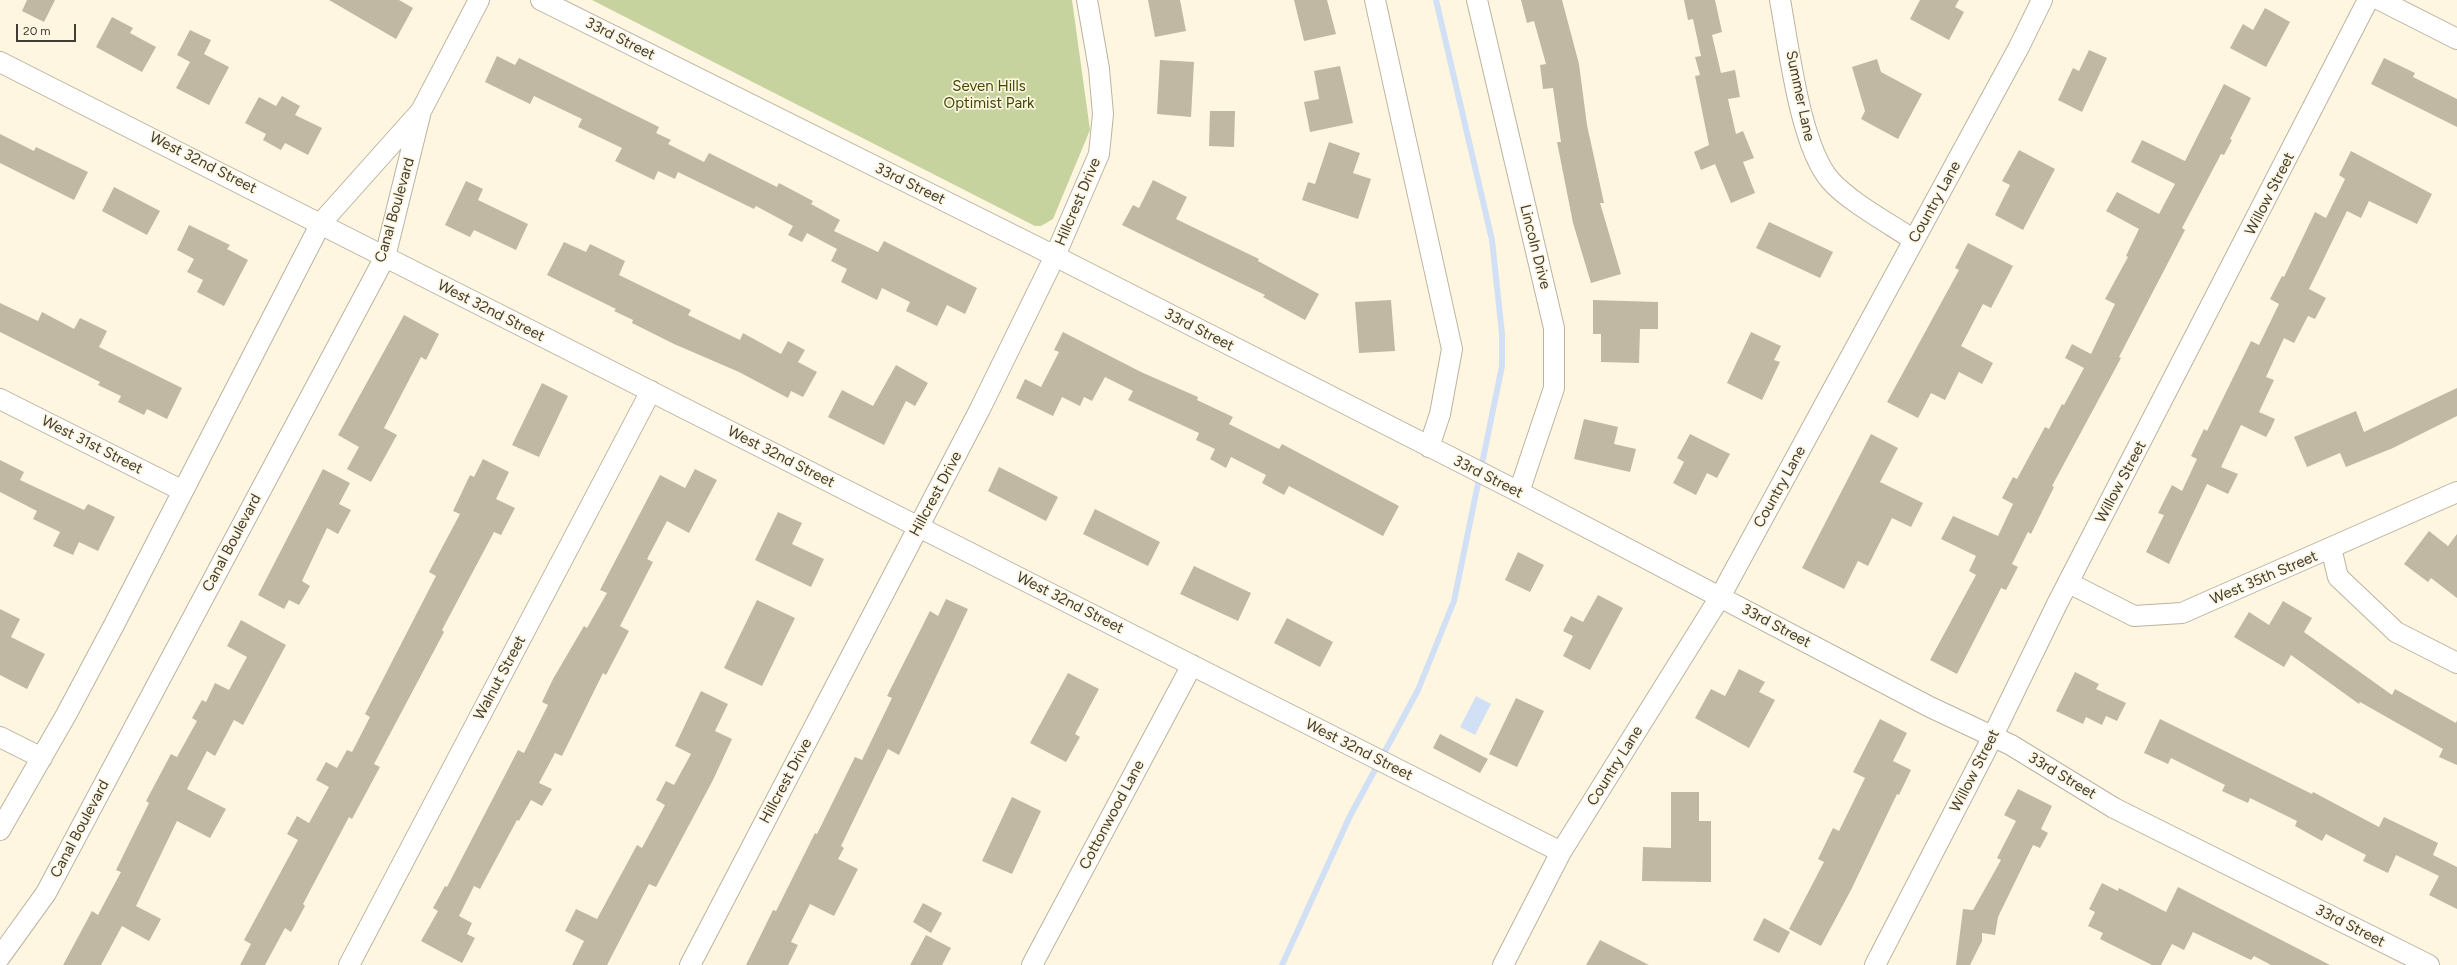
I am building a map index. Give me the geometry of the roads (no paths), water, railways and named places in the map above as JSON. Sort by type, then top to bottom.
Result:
[{"type":"street","name":"Canal Boulevard","points":[[0,957],[46,893],[384,257],[421,111],[479,0]]},
{"type":"street","name":"33rd Street","points":[[541,0],[1055,256],[1519,492],[1930,707],[2011,745],[2114,808],[2429,965]]},
{"type":"street","name":"Hillcrest Drive","points":[[690,965],[980,409],[1055,256],[1099,154],[1102,114],[1100,77],[1087,0]]},
{"type":"street","points":[[1375,0],[1452,349],[1440,414],[1429,447]]},
{"type":"street","name":"Lincoln Drive","points":[[1477,0],[1554,328],[1554,388],[1519,492]]},
{"type":"street","name":"Summer Lane","points":[[1780,0],[1810,145],[1830,180],[1861,205],[1914,240]]},
{"type":"street","name":"Country Lane","points":[[1503,965],[1561,852],[1720,598],[2019,47],[2042,0]]},
{"type":"street","name":"Willow Street","points":[[1875,965],[2068,583],[2368,0]]},
{"type":"street","points":[[2380,0],[2457,39]]},
{"type":"street","name":"West 32nd Street","points":[[0,62],[321,223],[384,257],[1561,852]]},
{"type":"street","name":"Canal Boulevard","points":[[0,830],[42,758],[183,491],[321,223],[421,111]]},
{"type":"street","name":"Walnut Street","points":[[350,965],[651,391]]},
{"type":"street","name":"West 31st Street","points":[[0,399],[183,491]]},
{"type":"street","name":"West 35th Street","points":[[2068,583],[2134,616],[2182,613],[2457,492]]},
{"type":"street","points":[[2331,548],[2338,577],[2396,632],[2457,663]]},
{"type":"street","name":"Cottonwood Lane","points":[[1032,965],[1192,665]]},
{"type":"street","points":[[0,737],[42,758]]},
{"type":"water","points":[[1476,696],[1491,704],[1475,735],[1460,727]]},
{"type":"waterway","points":[[1282,965],[1350,816],[1418,690],[1454,601],[1502,366],[1502,334],[1492,240],[1436,0]]},
{"type":"park label","name":"Seven Hills Optimist Park","points":[[989,96]]}]
